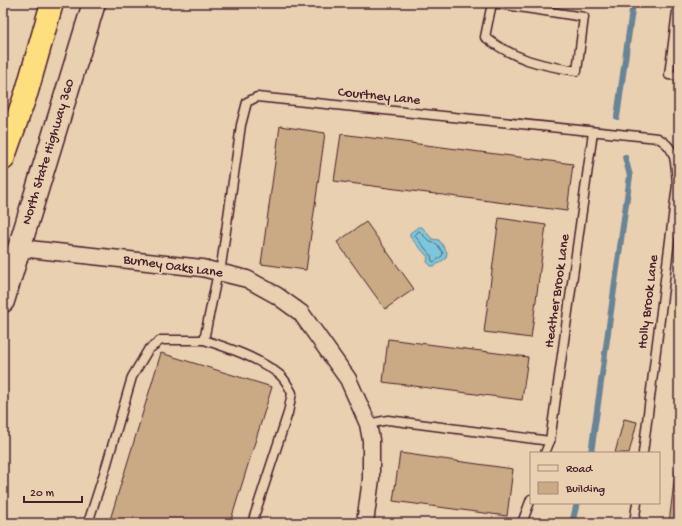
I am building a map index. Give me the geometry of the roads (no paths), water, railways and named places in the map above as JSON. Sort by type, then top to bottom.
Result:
[{"type":"highway","points":[[3,159],[26,91],[52,3]]},
{"type":"main road","name":"North State Highway 360","points":[[3,300],[94,3]]},
{"type":"street","name":"Burney Oaks Lane","points":[[20,248],[202,268],[247,279],[276,295],[301,313],[348,379],[368,424],[371,440],[371,479],[365,523]]},
{"type":"lane","points":[[492,3],[584,17],[576,70],[540,66],[502,50],[485,37],[492,3]]},
{"type":"lane","points":[[678,3],[669,75],[679,76]]},
{"type":"lane","name":"Courtney Lane","points":[[204,340],[219,272],[241,126],[247,102],[257,97],[658,138],[669,144],[674,154]]},
{"type":"lane","name":"Heather Brook Lane","points":[[545,452],[550,441],[593,132]]},
{"type":"lane","name":"Holly Brook Lane","points":[[643,452],[677,184],[674,154]]},
{"type":"lane","points":[[88,523],[132,377],[148,350],[160,340],[204,340],[228,348],[264,365],[281,376],[292,393],[288,413],[252,523]]},
{"type":"lane","points":[[368,424],[388,420],[550,441]]},
{"type":"lane","points":[[522,523],[530,502]]},
{"type":"lane","points":[[634,523],[637,504]]},
{"type":"water","points":[[418,227],[422,227],[432,239],[439,240],[447,252],[446,258],[435,266],[431,266],[427,262],[428,257],[410,237],[410,233]]},
{"type":"waterway","points":[[617,117],[633,3]]},
{"type":"waterway","points":[[591,452],[630,176],[625,157]]},
{"type":"waterway","points":[[572,523],[577,504]]}]
